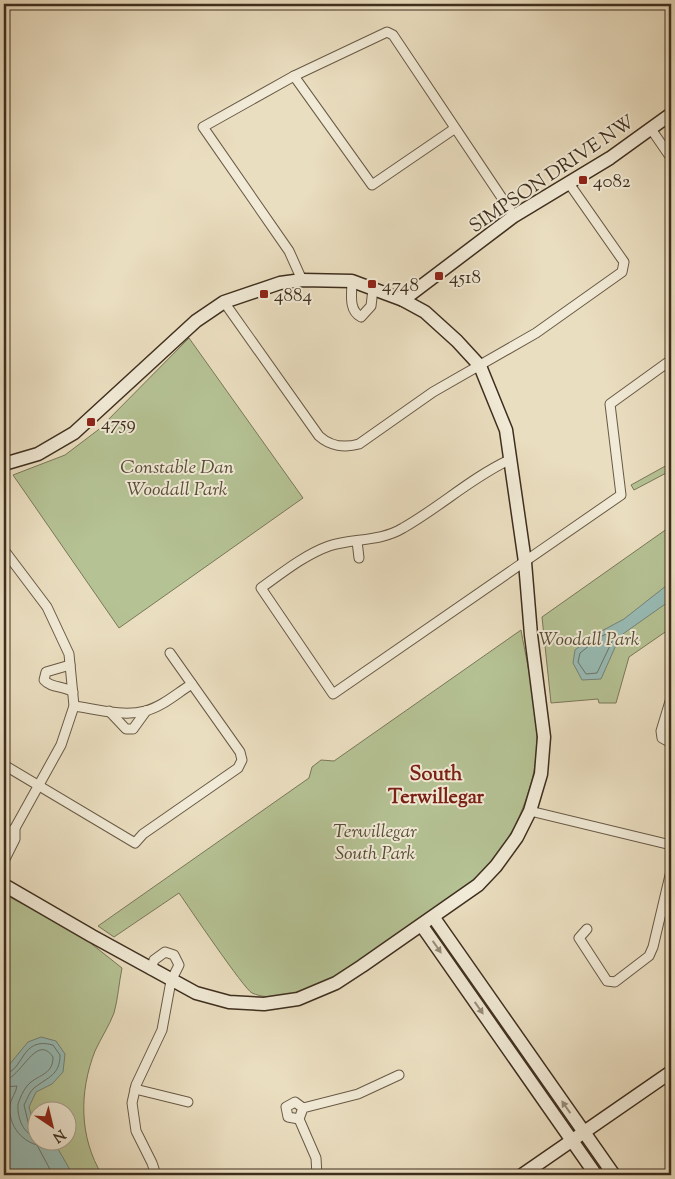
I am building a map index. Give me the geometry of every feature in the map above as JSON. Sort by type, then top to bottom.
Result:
[{"type":"street","points":[[302,280],[289,251],[203,127],[294,76],[390,32],[514,216]]},
{"type":"street","points":[[294,76],[372,185],[454,128]]},
{"type":"street","name":"SIMPSON DRIVE NW","points":[[403,300],[514,216],[610,158],[671,114]]},
{"type":"street","points":[[651,129],[671,158]]},
{"type":"street","points":[[224,302],[320,436],[331,445],[359,444],[433,392],[536,333],[622,272],[624,262],[568,182]]},
{"type":"street","points":[[4,464],[38,454],[74,433],[196,321],[224,302],[280,283],[302,280],[352,281],[403,300],[425,312],[457,341],[480,366],[506,430],[525,562],[531,635],[544,737],[541,774],[530,811],[518,837],[496,866],[478,885],[434,918],[336,983],[298,999],[264,1004],[229,1002],[196,993],[151,970],[4,885]]},
{"type":"street","points":[[352,281],[352,306],[357,315],[361,317],[371,306],[374,289]]},
{"type":"street","points":[[509,460],[492,468],[402,529],[374,539],[331,546],[315,552],[261,588],[333,694],[621,494],[610,404],[671,360]]},
{"type":"street","points":[[357,541],[359,558]]},
{"type":"street","points":[[4,550],[46,607],[69,654],[74,706],[61,745],[16,828],[15,839],[4,862]]},
{"type":"street","points":[[4,765],[135,842],[142,834],[241,764],[240,752],[170,653]]},
{"type":"street","points":[[70,665],[49,669],[44,680],[50,685],[66,687],[73,692]]},
{"type":"street","points":[[74,706],[130,713],[146,711],[192,684]]},
{"type":"street","points":[[671,698],[661,731],[662,738],[671,742]]},
{"type":"street","points":[[109,711],[126,729],[133,729],[146,711]]},
{"type":"street","points":[[530,811],[671,845]]},
{"type":"street","points":[[4,838],[16,828]]},
{"type":"street","points":[[588,929],[579,938],[607,981],[615,982],[649,956],[671,871]]},
{"type":"street","points":[[434,918],[614,1175]]},
{"type":"street","points":[[422,926],[596,1175]]},
{"type":"street","points":[[151,970],[154,960],[161,954],[170,952],[177,959],[179,965],[171,981],[162,1030],[135,1089],[132,1103],[133,1122],[156,1175]]},
{"type":"street","points":[[522,1175],[671,1072]]},
{"type":"street","points":[[303,1108],[358,1094],[399,1075]]},
{"type":"street","points":[[135,1089],[188,1102]]},
{"type":"street","points":[[299,1119],[288,1117],[286,1107],[295,1102],[303,1108]]},
{"type":"street","points":[[303,1108],[299,1119],[316,1158],[317,1175]]},
{"type":"green space","name":"Constable Dan Woodall Park","points":[[189,338],[303,498],[119,628],[13,475],[65,455],[98,430]]},
{"type":"green space","points":[[671,425],[671,479],[670,471],[634,490],[631,485],[669,464],[666,429]]},
{"type":"green space","name":"Woodall Park","points":[[671,526],[671,628],[629,657],[616,703],[599,703],[598,699],[551,703],[542,617]]},
{"type":"green space","name":"Terwillegar South Park","points":[[521,630],[537,728],[535,768],[530,787],[515,826],[504,844],[473,880],[450,898],[333,978],[307,990],[273,997],[252,993],[247,988],[179,893],[114,937],[98,926],[309,778],[312,767],[321,760],[334,761]]},
{"type":"green space","points":[[4,894],[79,934],[122,968],[114,1013],[95,1051],[86,1082],[84,1098],[85,1130],[94,1160],[102,1175],[4,1175]]},
{"type":"water","points":[[671,582],[671,600],[620,636],[601,679],[582,680],[573,663],[575,650],[596,634],[624,619]]},
{"type":"water","points":[[41,1037],[56,1041],[65,1054],[63,1072],[52,1084],[36,1092],[31,1102],[28,1102],[28,1152],[60,1152],[73,1175],[4,1175],[4,1071],[28,1042]]},
{"type":"place","name":"4082","points":[[583,180]]},
{"type":"place","name":"4518","points":[[439,276]]},
{"type":"place","name":"4748","points":[[372,284]]},
{"type":"place","name":"4884","points":[[264,294]]},
{"type":"place","name":"4759","points":[[91,422]]},
{"type":"district","name":"South Terwillegar","points":[[436,784]]}]
